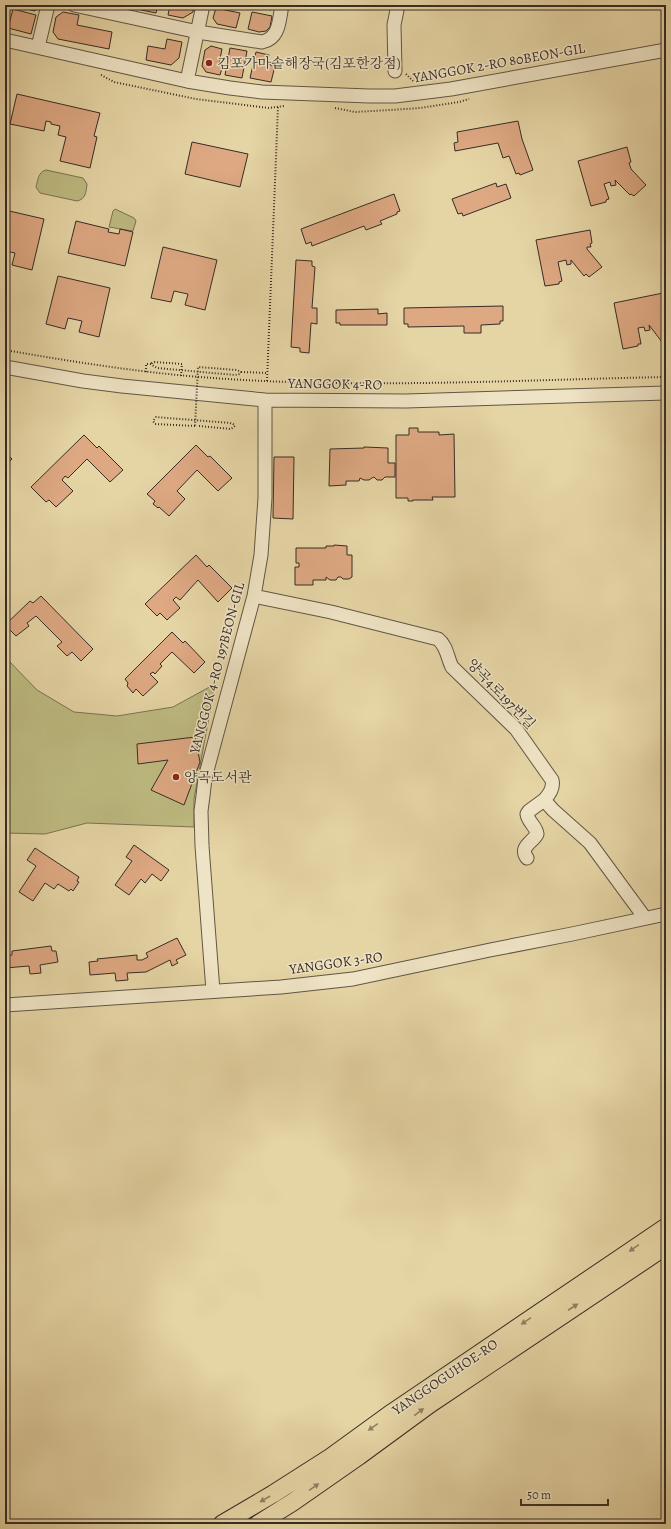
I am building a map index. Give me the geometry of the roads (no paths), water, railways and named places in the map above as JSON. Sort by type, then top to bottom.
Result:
[{"type":"main road","name":"YANGGOGUHOE-RO","points":[[222,1524],[273,1494],[330,1456],[666,1227]]},
{"type":"main road","name":"YANGGOGUHOE-RO","points":[[258,1524],[293,1502],[359,1456],[430,1404],[666,1246]]},
{"type":"street","points":[[38,47],[48,5]]},
{"type":"street","points":[[74,5],[124,11],[198,32],[255,42],[269,41],[274,37],[277,30],[282,5]]},
{"type":"street","points":[[187,80],[203,5]]},
{"type":"street","points":[[398,5],[394,25],[400,71]]},
{"type":"street","name":"YANGGOK 2-RO 80BEON-GIL","points":[[5,40],[187,80],[262,92],[395,96],[451,89],[666,50]]},
{"type":"street","name":"YANGGOK 4-RO","points":[[5,366],[83,381],[265,400],[406,401],[666,393]]},
{"type":"street","name":"YANGGOK 4-RO 197BEON-GIL","points":[[213,991],[202,846],[201,811],[205,778],[254,596],[261,555],[264,524],[265,400]]},
{"type":"street","name":"양곡4로197번길","points":[[254,596],[332,612],[438,639],[443,643],[452,666],[516,729],[546,770],[553,784],[544,800]]},
{"type":"street","points":[[527,858],[524,854],[525,849],[537,834],[535,828],[529,821],[527,814],[544,800],[590,843],[645,918]]},
{"type":"street","name":"YANGGOK 3-RO","points":[[5,1005],[281,987],[353,979],[666,914]]},
{"type":"place","name":"김포가마솥해장국(김포한강점)","points":[[209,63]]},
{"type":"place","name":"양곡도서관","points":[[176,777]]}]
